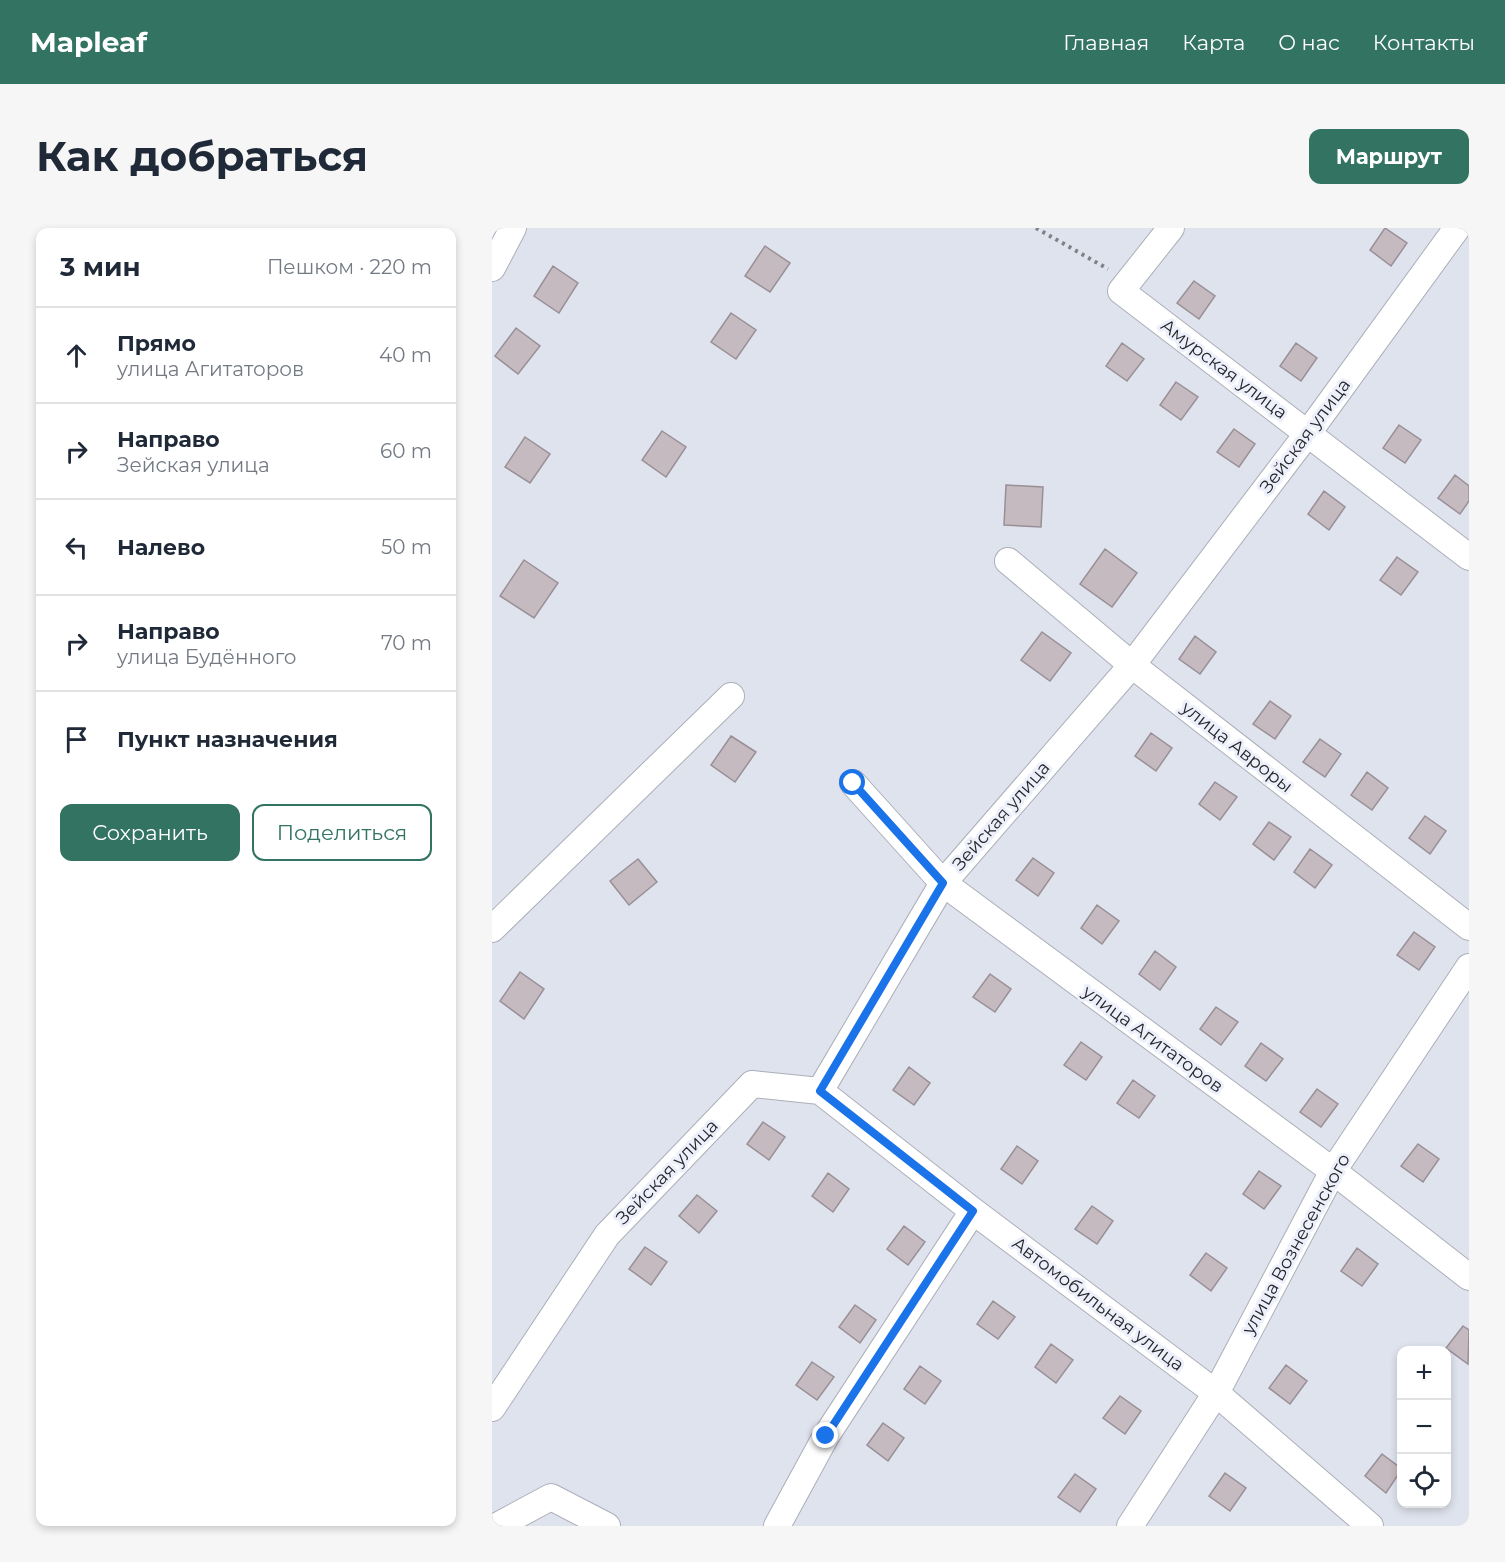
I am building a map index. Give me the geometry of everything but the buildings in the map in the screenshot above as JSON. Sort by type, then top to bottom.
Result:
[{"type":"street","points":[[492,268],[513,228]]},
{"type":"street","points":[[1121,291],[1171,228]]},
{"type":"street","name":"Зейская улица","points":[[492,1408],[607,1234],[752,1084],[820,1091],[943,883],[1132,665],[1308,433],[1457,228]]},
{"type":"street","name":"Амурская улица","points":[[1121,291],[1469,557]]},
{"type":"street","name":"улица Авроры","points":[[1008,561],[1132,665],[1469,927]]},
{"type":"street","points":[[492,929],[731,696]]},
{"type":"street","name":"улица Агитаторов","points":[[853,783],[943,883],[1334,1171],[1469,1277]]},
{"type":"street","name":"улица Вознесенского","points":[[1130,1526],[1216,1393],[1334,1171],[1469,967]]},
{"type":"street","name":"Автомобильная улица","points":[[820,1091],[973,1211],[1216,1393],[1370,1526]]},
{"type":"street","points":[[777,1526],[826,1436],[973,1211]]},
{"type":"street","points":[[497,1526],[551,1497],[607,1526]]},
{"type":"path","points":[[1036,228],[1106,267],[1121,291]]},
{"type":"route","points":[[826,1436],[973,1211],[820,1091],[943,883],[853,783]]}]
